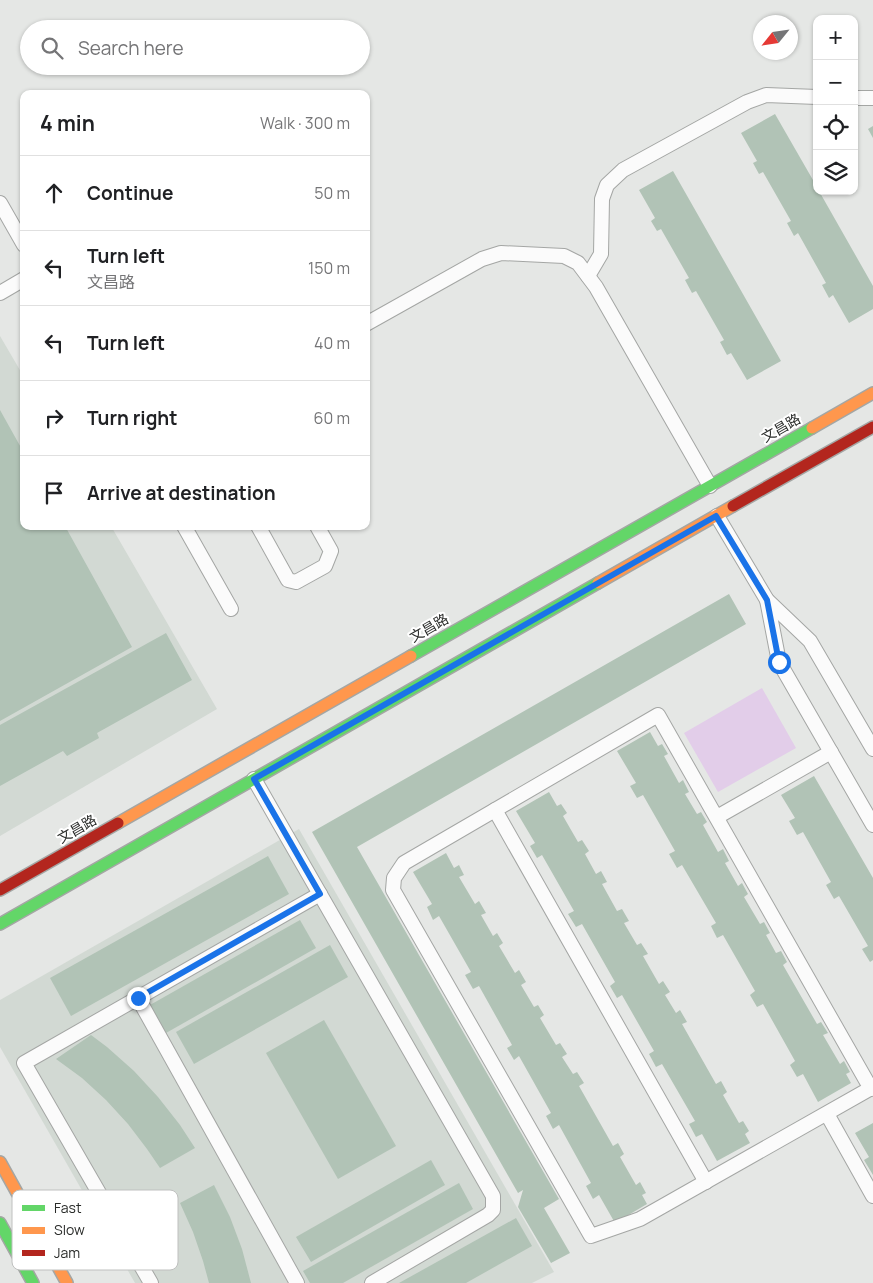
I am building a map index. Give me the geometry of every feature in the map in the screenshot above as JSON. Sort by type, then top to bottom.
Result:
[{"type":"street","name":"文昌路","points":[[0,890],[873,393]]},
{"type":"street","points":[[0,924],[873,427]]},
{"type":"street","points":[[0,1162],[16,1190]]},
{"type":"street","points":[[0,1223],[12,1245]]},
{"type":"street","points":[[26,1270],[33,1283]]},
{"type":"street","points":[[60,1270],[67,1283]]},
{"type":"lane","points":[[588,276],[601,254],[602,199],[608,186],[623,170],[747,102],[766,95],[813,97]]},
{"type":"lane","points":[[858,98],[873,98]]},
{"type":"lane","points":[[0,203],[20,238]]},
{"type":"lane","points":[[370,322],[482,259],[501,254],[564,256],[578,263],[596,287],[710,486]]},
{"type":"lane","points":[[0,293],[20,282]]},
{"type":"lane","points":[[716,516],[767,600],[810,641],[873,750]]},
{"type":"lane","points":[[186,530],[231,609]]},
{"type":"lane","points":[[260,530],[288,580],[296,582],[325,566],[332,552],[319,530]]},
{"type":"lane","points":[[767,600],[779,662],[873,825]]},
{"type":"lane","points":[[658,715],[872,1088],[640,1219],[591,1236],[393,890],[394,878],[404,862],[495,810],[658,715]]},
{"type":"lane","points":[[717,817],[831,752]]},
{"type":"lane","points":[[254,779],[493,1196],[493,1210],[488,1215],[372,1283]]},
{"type":"lane","points":[[495,810],[706,1182]]},
{"type":"lane","points":[[97,1190],[24,1063],[320,894]]},
{"type":"lane","points":[[138,998],[297,1283]]},
{"type":"lane","points":[[827,1114],[873,1196]]},
{"type":"lane","points":[[144,1270],[151,1283]]},
{"type":"shaded area","points":[[0,336],[20,370],[20,530],[113,530],[217,709],[0,836]]},
{"type":"shaded area","points":[[762,688],[796,748],[718,792],[684,733]]},
{"type":"shaded area","points":[[299,829],[554,1272],[532,1283],[135,1283],[128,1270],[178,1270],[178,1190],[82,1190],[0,1047],[0,1000]]},
{"type":"building","points":[[775,114],[813,180],[813,195],[821,195],[873,286],[873,309],[849,323],[833,295],[829,298],[822,285],[826,283],[798,233],[794,236],[787,223],[791,221],[763,172],[759,174],[753,163],[757,161],[741,133]]},
{"type":"building","points":[[873,126],[873,138],[868,129]]},
{"type":"building","points":[[673,171],[781,361],[747,380],[731,353],[727,355],[720,342],[724,340],[696,291],[692,293],[685,280],[689,278],[661,229],[657,231],[651,221],[655,218],[639,190]]},
{"type":"building","points":[[0,410],[20,446],[20,530],[67,530],[132,647],[0,721]]},
{"type":"building","points":[[729,594],[746,624],[357,847],[559,1199],[544,1208],[570,1253],[551,1263],[518,1207],[523,1190],[518,1193],[312,832]]},
{"type":"building","points":[[166,633],[192,680],[97,733],[99,738],[67,756],[63,751],[0,786],[0,725]]},
{"type":"building","points":[[650,732],[658,746],[662,744],[668,754],[664,756],[679,783],[683,780],[689,792],[685,794],[697,814],[701,812],[707,822],[703,825],[718,852],[723,849],[729,861],[725,863],[738,886],[742,883],[748,894],[744,897],[760,924],[764,922],[770,933],[766,935],[776,953],[781,951],[787,962],[783,965],[817,1024],[821,1022],[828,1033],[823,1035],[840,1064],[844,1061],[850,1072],[846,1074],[851,1083],[818,1102],[803,1074],[797,1077],[790,1065],[795,1061],[763,1004],[757,1007],[750,995],[755,991],[723,935],[717,938],[711,926],[716,923],[682,865],[677,868],[669,854],[675,851],[643,795],[637,798],[630,786],[636,783],[617,751]]},
{"type":"building","points":[[814,776],[873,878],[873,960],[870,962],[862,949],[868,946],[839,896],[834,899],[826,885],[831,882],[803,832],[797,835],[789,821],[795,818],[781,795]]},
{"type":"building","points":[[549,792],[557,806],[561,804],[567,813],[563,816],[578,842],[582,840],[589,851],[585,854],[596,874],[601,871],[607,882],[602,884],[617,911],[622,909],[629,921],[624,923],[637,945],[641,943],[648,954],[643,956],[659,984],[663,981],[670,992],[665,995],[676,1013],[680,1010],[687,1022],[682,1024],[716,1084],[721,1081],[727,1092],[723,1095],[739,1123],[743,1121],[749,1131],[745,1134],[750,1143],[717,1161],[702,1134],[696,1137],[689,1124],[695,1121],[662,1064],[656,1067],[649,1054],[654,1051],[622,995],[617,998],[610,986],[615,982],[582,924],[576,927],[568,914],[574,911],[542,855],[537,858],[530,846],[535,843],[516,811]]},
{"type":"building","points":[[446,853],[454,868],[459,865],[464,875],[459,877],[475,904],[479,901],[486,913],[481,915],[493,936],[497,933],[503,943],[499,946],[515,973],[519,970],[526,982],[521,985],[534,1007],[538,1005],[544,1015],[540,1018],[556,1045],[560,1043],[567,1054],[562,1057],[573,1074],[577,1072],[584,1083],[579,1086],[613,1146],[618,1143],[624,1154],[620,1157],[636,1185],[640,1182],[646,1193],[642,1195],[647,1204],[615,1223],[599,1195],[593,1199],[586,1186],[591,1183],[559,1125],[553,1129],[546,1116],[551,1113],[519,1056],[514,1060],[507,1048],[512,1045],[479,986],[473,989],[465,975],[471,972],[439,916],[433,920],[427,907],[432,904],[413,872]]},
{"type":"building","points":[[268,856],[289,894],[71,1016],[50,978]]},
{"type":"building","points":[[300,920],[316,948],[166,1033],[150,1005]]},
{"type":"building","points":[[330,945],[348,977],[194,1064],[176,1032]]},
{"type":"building","points":[[324,1020],[396,1146],[338,1179],[266,1053]]},
{"type":"building","points":[[91,1035],[134,1071],[158,1097],[195,1148],[160,1168],[128,1124],[106,1100],[82,1078],[56,1059]]},
{"type":"building","points":[[873,1123],[873,1175],[864,1160],[869,1157],[855,1133]]},
{"type":"building","points":[[431,1160],[445,1185],[311,1262],[296,1237]]},
{"type":"building","points":[[459,1183],[473,1209],[343,1283],[310,1283],[303,1271]]},
{"type":"building","points":[[214,1185],[230,1217],[242,1249],[251,1283],[209,1283],[193,1232],[180,1203]]},
{"type":"building","points":[[516,1218],[532,1246],[466,1283],[399,1283]]},
{"type":"traffic: fast","points":[[411,656],[812,428]]},
{"type":"traffic: fast","points":[[0,924],[598,583]]},
{"type":"traffic: fast","points":[[0,1223],[12,1245]]},
{"type":"traffic: fast","points":[[26,1270],[33,1283]]},
{"type":"traffic: slow","points":[[812,428],[873,393]]},
{"type":"traffic: slow","points":[[598,583],[733,506]]},
{"type":"traffic: slow","points":[[118,823],[411,656]]},
{"type":"traffic: slow","points":[[0,1162],[16,1190]]},
{"type":"traffic: slow","points":[[60,1270],[67,1283]]},
{"type":"traffic: jam","points":[[733,506],[873,427]]},
{"type":"traffic: jam","points":[[0,890],[118,823]]},
{"type":"route","points":[[138,998],[320,894],[254,779],[716,516],[767,600],[779,662]]}]
